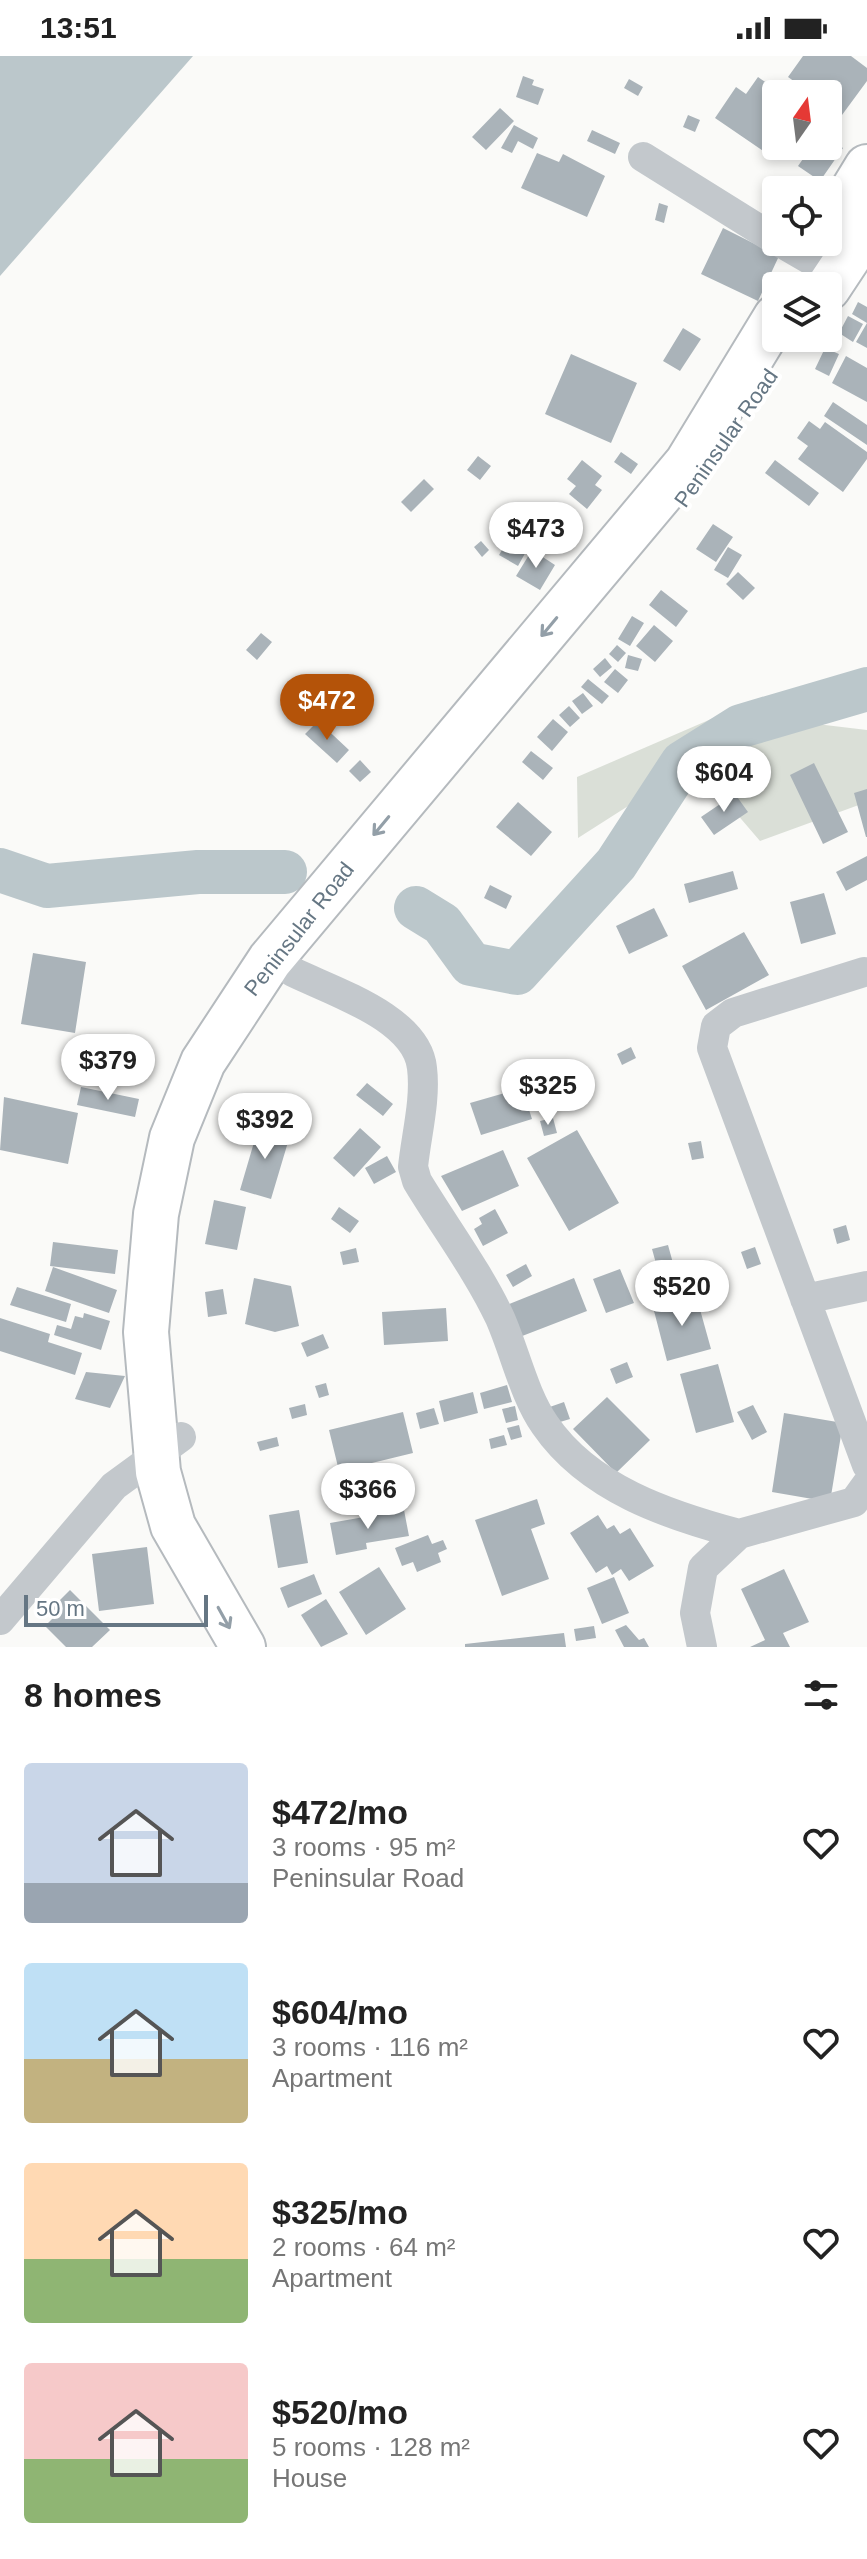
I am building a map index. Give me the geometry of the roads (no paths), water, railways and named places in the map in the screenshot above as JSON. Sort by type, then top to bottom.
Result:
[{"type":"main road","points":[[842,214],[867,167]]},
{"type":"main road","name":"Peninsular Road","points":[[277,1647],[204,1527],[169,1445],[146,1332],[156,1214],[172,1138],[203,1062],[270,960],[687,463],[762,340]]},
{"type":"main road","name":"Peninsular Road","points":[[243,1647],[173,1526],[167,1335],[175,1226],[205,1116],[236,1053],[293,972],[549,673],[703,476],[786,352]]},
{"type":"street","points":[[643,157],[762,218]]},
{"type":"street","points":[[293,972],[386,1016],[416,1046],[423,1069],[413,1167],[417,1181],[499,1316],[544,1424],[573,1459],[633,1498],[683,1519],[739,1534]]},
{"type":"street","points":[[864,972],[733,1013],[716,1026],[712,1048],[867,1465]]},
{"type":"street","points":[[805,1299],[867,1286]]},
{"type":"street","points":[[0,1620],[114,1486],[169,1445]]},
{"type":"street","points":[[702,1647],[695,1613],[703,1568],[739,1534],[854,1502],[867,1484]]},
{"type":"waterway","points":[[416,908],[442,924],[471,964],[517,973],[616,864],[682,763],[741,726],[867,689]]},
{"type":"waterway","points":[[0,870],[47,886],[198,872],[285,872]]}]
